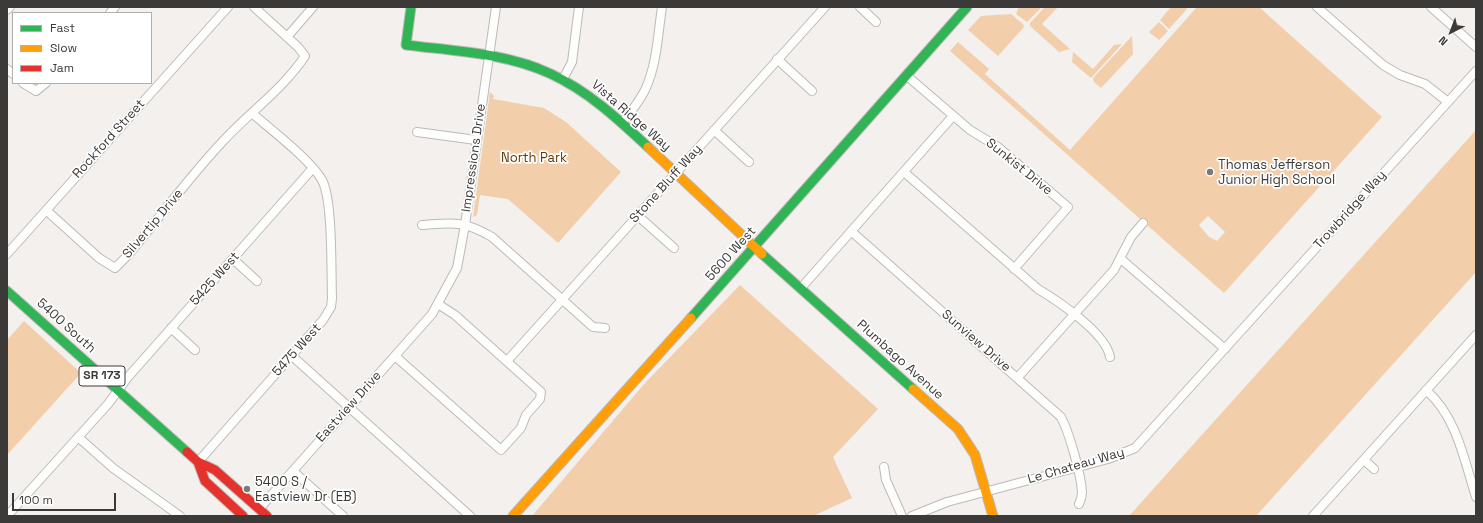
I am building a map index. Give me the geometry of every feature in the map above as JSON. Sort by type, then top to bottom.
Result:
[{"type":"main road","name":"Vista Ridge Way","points":[[411,7],[406,45],[489,56],[532,66],[563,79],[588,94],[622,123],[755,247]]},
{"type":"main road","name":"5600 West","points":[[513,516],[755,247],[966,7]]},
{"type":"main road","name":"Plumbago Avenue","points":[[755,247],[958,429],[975,455],[987,491],[993,516]]},
{"type":"main road","name":"5400 South","points":[[7,290],[198,462],[215,470],[267,516]]},
{"type":"main road","name":"5400 South","points":[[198,462],[205,481],[243,516]]},
{"type":"street","points":[[7,10],[10,7]]},
{"type":"street","name":"Rockford Street","points":[[7,254],[228,7]]},
{"type":"street","points":[[252,112],[282,86],[295,72],[305,56],[287,37],[254,7]]},
{"type":"street","points":[[287,37],[313,7]]},
{"type":"street","name":"Impressions Drive","points":[[438,304],[457,268],[465,225],[496,7]]},
{"type":"street","points":[[563,79],[572,62],[579,7]]},
{"type":"street","points":[[622,123],[646,89],[653,62],[662,7]]},
{"type":"street","name":"Stone Bluff Way","points":[[507,361],[777,59],[826,7]]},
{"type":"street","points":[[860,7],[876,22]]},
{"type":"street","points":[[1317,7],[1383,65],[1400,75],[1424,84],[1448,102]]},
{"type":"street","points":[[1431,7],[1476,48]]},
{"type":"street","points":[[777,59],[812,91]]},
{"type":"street","name":"Trowbridge Way","points":[[1225,349],[1476,71]]},
{"type":"street","name":"Sunkist Drive","points":[[906,75],[970,130],[998,147],[1068,207],[1014,269]]},
{"type":"street","points":[[25,84],[36,91],[45,84]]},
{"type":"street","name":"Silvertip Drive","points":[[46,210],[99,258],[115,268],[128,255],[216,148],[252,112]]},
{"type":"street","name":"5475 West","points":[[198,462],[323,320],[331,307],[332,298],[327,192],[322,180],[313,168],[252,112]]},
{"type":"street","points":[[801,288],[953,116]]},
{"type":"street","points":[[714,130],[749,162]]},
{"type":"street","points":[[417,132],[476,140]]},
{"type":"street","name":"5425 West","points":[[11,515],[171,328],[313,168]]},
{"type":"street","points":[[904,172],[1014,269],[1038,289],[1058,300],[1104,341],[1109,349],[1110,357]]},
{"type":"street","points":[[637,216],[674,248]]},
{"type":"street","points":[[422,225],[457,223],[478,229],[492,237],[593,327],[605,328]]},
{"type":"street","points":[[1018,377],[1114,270],[1131,237],[1143,223]]},
{"type":"street","name":"Sunview Drive","points":[[851,231],[1018,377],[1061,417],[1065,425],[1077,467],[1082,492],[1079,504]]},
{"type":"street","points":[[1121,258],[1225,349]]},
{"type":"street","points":[[233,259],[257,281]]},
{"type":"street","points":[[395,356],[501,450],[521,428],[526,415],[540,399],[540,392],[455,315],[438,304]]},
{"type":"street","name":"Eastview Drive","points":[[259,509],[432,314],[438,304]]},
{"type":"street","points":[[171,328],[195,350]]},
{"type":"street","points":[[1313,516],[1476,335]]},
{"type":"street","name":"Le Chateau Way","points":[[912,516],[940,504],[1121,455],[1135,448],[1225,349]]},
{"type":"street","points":[[292,356],[470,516]]},
{"type":"street","points":[[1426,390],[1440,403],[1449,416],[1476,497]]},
{"type":"street","points":[[78,437],[113,468],[180,516]]},
{"type":"street","points":[[1364,460],[1374,469]]},
{"type":"street","points":[[884,467],[886,480],[902,516]]},
{"type":"street","points":[[293,471],[343,516]]},
{"type":"green space","points":[[1019,7],[1041,8],[1027,22],[1016,14]]},
{"type":"green space","points":[[1045,7],[1058,7],[1042,24],[1070,49],[1059,52],[1030,26],[1030,23]]},
{"type":"green space","points":[[1171,7],[1184,7],[1187,9],[1169,29],[1160,20]]},
{"type":"green space","name":"Thomas Jefferson Junior High School","points":[[1197,7],[1259,7],[1382,117],[1224,293],[950,51],[958,42],[989,69],[985,74],[1070,150]],"holes":[[[1208,216],[1225,232],[1217,241],[1209,237],[1199,225]]]},
{"type":"green space","points":[[1011,14],[1023,24],[1024,27],[998,56],[968,30],[981,16]]},
{"type":"green space","points":[[1159,22],[1168,31],[1159,40],[1149,32]]},
{"type":"green space","points":[[1132,36],[1133,54],[1101,88],[1094,82],[1093,78]]},
{"type":"green space","points":[[1122,44],[1091,78],[1072,62],[1073,52],[1093,69],[1114,45]]},
{"type":"green space","name":"North Park","points":[[490,92],[494,96],[493,99],[544,108],[566,122],[621,172],[558,243],[508,199],[480,195],[477,215],[473,217]]},
{"type":"green space","points":[[1476,130],[1476,272],[1256,516],[1129,516]]},
{"type":"green space","points":[[740,285],[878,409],[833,457],[852,498],[813,516],[532,516],[645,383]]},
{"type":"green space","points":[[24,321],[81,373],[7,455],[7,340]]},
{"type":"traffic: fast","points":[[411,7],[406,45],[498,57],[517,61],[551,74],[578,89],[602,106],[648,147]]},
{"type":"traffic: fast","points":[[691,318],[967,7]]},
{"type":"traffic: fast","points":[[762,254],[913,389]]},
{"type":"traffic: fast","points":[[7,291],[187,452]]},
{"type":"traffic: slow","points":[[648,147],[762,254]]},
{"type":"traffic: slow","points":[[513,516],[691,318]]},
{"type":"traffic: slow","points":[[913,389],[958,429],[975,455],[993,516]]},
{"type":"traffic: jam","points":[[187,452],[198,462],[215,470],[267,516]]},
{"type":"traffic: jam","points":[[198,462],[205,481],[243,516]]},
{"type":"place","name":"Thomas Jefferson Junior High School","points":[[1210,172]]},
{"type":"place","name":"5400 S / Eastview Dr (EB)","points":[[247,489]]}]
